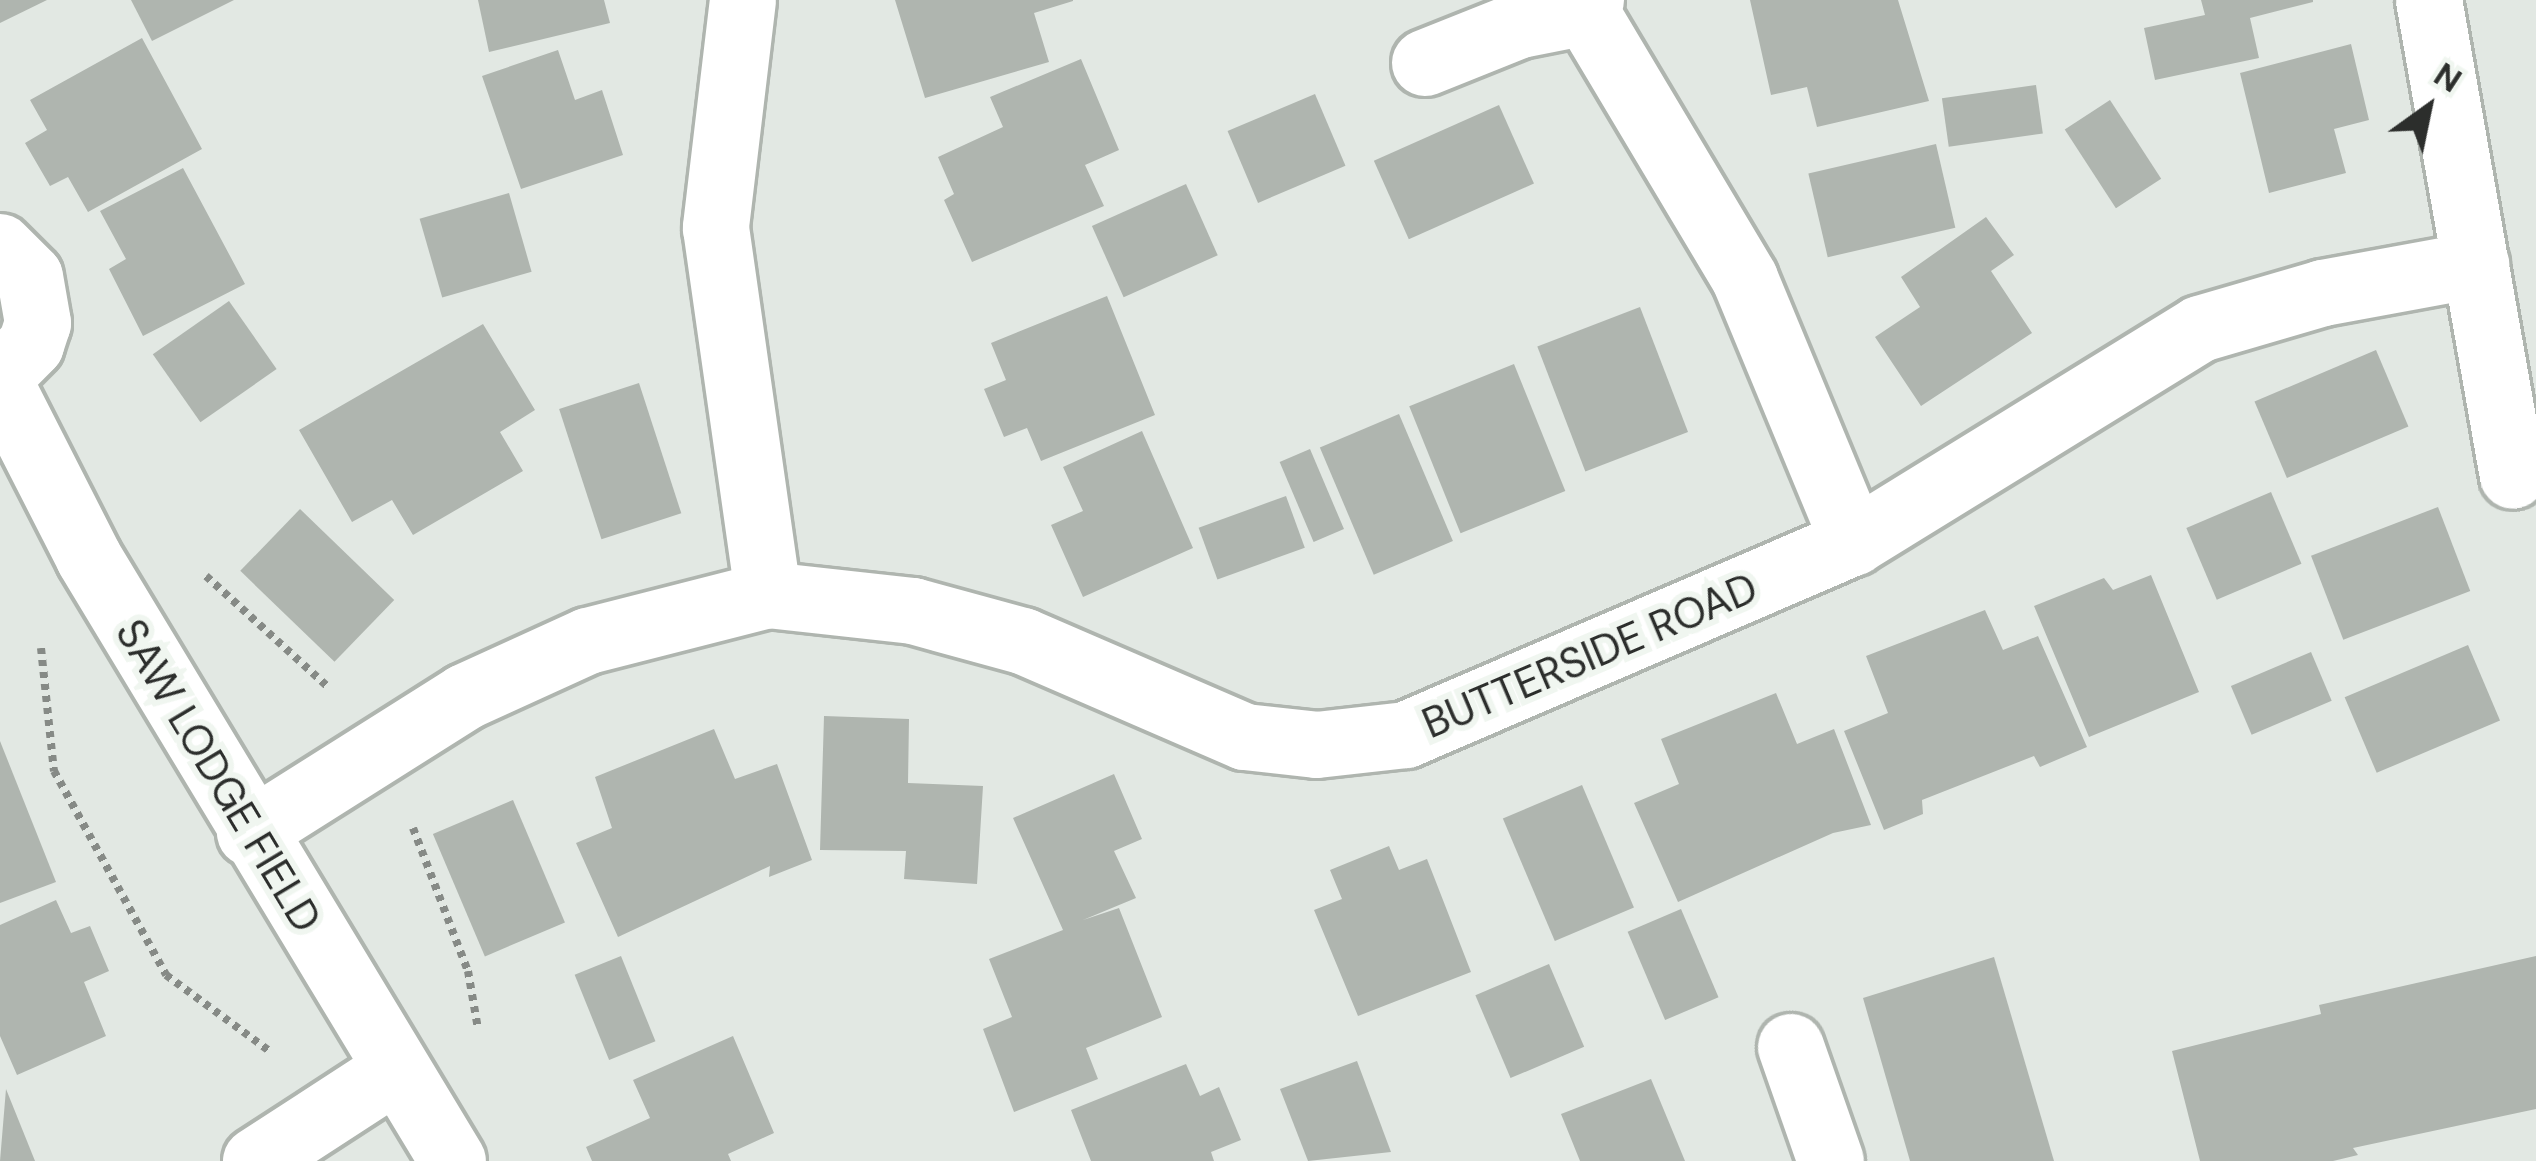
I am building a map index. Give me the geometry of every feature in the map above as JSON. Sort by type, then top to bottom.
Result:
[{"type":"street","points":[[743,0],[716,228],[768,595]]},
{"type":"street","points":[[2429,0],[2513,476]]},
{"type":"street","points":[[1425,63],[1520,25],[1588,6],[1745,279],[1854,542]]},
{"type":"street","name":"SAW LODGE FIELD","points":[[0,248],[30,277],[38,323],[31,345],[0,380],[89,558],[250,833],[453,1161]]},
{"type":"street","name":"BUTTERSIDE ROAD","points":[[250,833],[465,697],[588,641],[768,595],[913,611],[1023,641],[1245,737],[1317,745],[1406,735],[1854,542],[2200,329],[2324,292],[2476,265]]},
{"type":"street","points":[[1791,1047],[1831,1161]]},
{"type":"street","points":[[256,1161],[396,1070]]},
{"type":"path","points":[[196,568],[335,694],[377,753],[468,971],[481,1048]]},
{"type":"path","points":[[38,623],[55,771],[166,975],[341,1105]]},
{"type":"building","points":[[0,0],[47,0],[0,23]]},
{"type":"building","points":[[131,0],[234,0],[152,41]]},
{"type":"building","points":[[478,0],[604,0],[610,23],[489,52]]},
{"type":"building","points":[[895,0],[1073,1],[1034,13],[1049,62],[925,98]]},
{"type":"building","points":[[1750,0],[1898,0],[1929,101],[1817,127],[1807,87],[1771,95]]},
{"type":"building","points":[[2201,0],[2313,2],[2250,18],[2259,58],[2155,80],[2144,28],[2205,15]]},
{"type":"building","points":[[142,38],[202,149],[88,212],[68,177],[50,186],[25,143],[47,130],[30,100]]},
{"type":"building","points":[[2351,44],[2369,120],[2334,129],[2346,173],[2269,193],[2240,73]]},
{"type":"building","points":[[558,50],[575,100],[602,90],[623,155],[521,189],[482,76]]},
{"type":"building","points":[[1081,59],[1119,150],[1085,165],[1104,206],[972,262],[944,200],[954,194],[938,157],[1003,127],[990,97]]},
{"type":"building","points":[[2036,85],[2043,134],[1949,147],[1942,98]]},
{"type":"building","points":[[1315,94],[1345,166],[1258,203],[1228,131]]},
{"type":"building","points":[[2110,100],[2161,179],[2116,208],[2065,129]]},
{"type":"building","points":[[1499,105],[1534,184],[1409,239],[1374,161]]},
{"type":"building","points":[[1936,144],[1955,228],[1828,257],[1808,173]]},
{"type":"building","points":[[183,168],[245,284],[143,336],[109,269],[126,259],[100,211]]},
{"type":"building","points":[[1186,184],[1218,255],[1124,297],[1092,226]]},
{"type":"building","points":[[509,193],[532,272],[442,297],[420,219]]},
{"type":"building","points":[[1986,217],[2014,255],[1991,271],[2032,333],[1921,406],[1875,337],[1920,307],[1901,277]]},
{"type":"building","points":[[1107,296],[1155,415],[1041,461],[1027,428],[1004,437],[984,389],[1006,380],[991,343]]},
{"type":"building","points":[[229,301],[277,369],[200,422],[153,354]]},
{"type":"building","points":[[1640,307],[1688,432],[1585,472],[1537,346]]},
{"type":"building","points":[[483,324],[535,410],[500,432],[523,471],[413,535],[392,500],[352,522],[299,430]]},
{"type":"building","points":[[2376,350],[2408,426],[2287,478],[2254,402]]},
{"type":"building","points":[[1514,364],[1565,491],[1461,533],[1409,406]]},
{"type":"building","points":[[639,383],[681,513],[601,539],[559,409]]},
{"type":"building","points":[[1399,414],[1453,541],[1374,575],[1320,448]]},
{"type":"building","points":[[1142,431],[1193,548],[1083,597],[1051,525],[1083,511],[1063,467]]},
{"type":"building","points":[[1310,449],[1344,529],[1314,542],[1280,462]]},
{"type":"building","points":[[2271,492],[2301,564],[2217,600],[2186,528]]},
{"type":"building","points":[[1286,496],[1305,548],[1217,579],[1199,528]]},
{"type":"building","points":[[2438,507],[2470,591],[2343,640],[2311,556]]},
{"type":"building","points":[[300,509],[394,600],[334,662],[240,571]]},
{"type":"building","points":[[2151,575],[2199,692],[2089,737],[2034,606],[2104,578],[2113,590]]},
{"type":"building","points":[[1985,610],[2003,650],[2038,636],[2087,747],[2040,767],[2034,756],[1922,800],[1923,814],[1884,830],[1844,731],[1888,713],[1866,656]]},
{"type":"building","points":[[2468,645],[2500,720],[2377,773],[2345,697]]},
{"type":"building","points":[[2311,652],[2332,701],[2252,735],[2231,686]]},
{"type":"building","points":[[1776,693],[1797,744],[1834,729],[1871,825],[1833,833],[1678,902],[1634,803],[1679,784],[1661,739]]},
{"type":"building","points":[[824,716],[909,719],[908,783],[983,786],[977,884],[904,879],[906,851],[820,850]]},
{"type":"building","points":[[714,729],[735,779],[777,764],[812,860],[769,877],[770,866],[618,937],[576,843],[612,828],[595,777]]},
{"type":"building","points":[[0,741],[56,882],[0,903]]},
{"type":"building","points":[[1114,774],[1142,839],[1114,851],[1136,898],[1083,920],[1119,908],[1162,1017],[1086,1048],[1098,1079],[1014,1112],[983,1029],[1012,1017],[989,959],[1063,930],[1013,818]]},
{"type":"building","points":[[1582,785],[1634,907],[1555,941],[1503,819]]},
{"type":"building","points":[[513,800],[565,922],[485,956],[433,834]]},
{"type":"building","points":[[1389,846],[1399,870],[1427,859],[1471,972],[1358,1016],[1314,910],[1342,899],[1330,870]]},
{"type":"building","points":[[56,900],[71,933],[90,926],[109,971],[84,982],[106,1036],[17,1075],[0,1036],[0,925]]},
{"type":"building","points":[[1681,909],[1719,997],[1665,1020],[1628,932]]},
{"type":"building","points":[[621,956],[655,1041],[609,1060],[575,975]]},
{"type":"building","points":[[2536,956],[2536,1109],[2353,1148],[2358,1155],[2333,1161],[2200,1161],[2172,1051],[2321,1014],[2319,1005]]},
{"type":"building","points":[[1994,957],[2054,1161],[1910,1161],[1863,998]]},
{"type":"building","points":[[1549,964],[1584,1047],[1511,1078],[1475,995]]},
{"type":"building","points":[[733,1036],[774,1133],[728,1154],[731,1161],[592,1161],[586,1147],[650,1118],[633,1080]]},
{"type":"building","points":[[1357,1061],[1391,1152],[1308,1161],[1280,1089]]},
{"type":"building","points":[[1186,1064],[1200,1096],[1219,1087],[1241,1140],[1211,1152],[1214,1161],[1091,1161],[1071,1110]]},
{"type":"building","points":[[1651,1079],[1685,1161],[1580,1161],[1561,1114]]},
{"type":"building","points":[[6,1089],[35,1161],[0,1161]]}]
